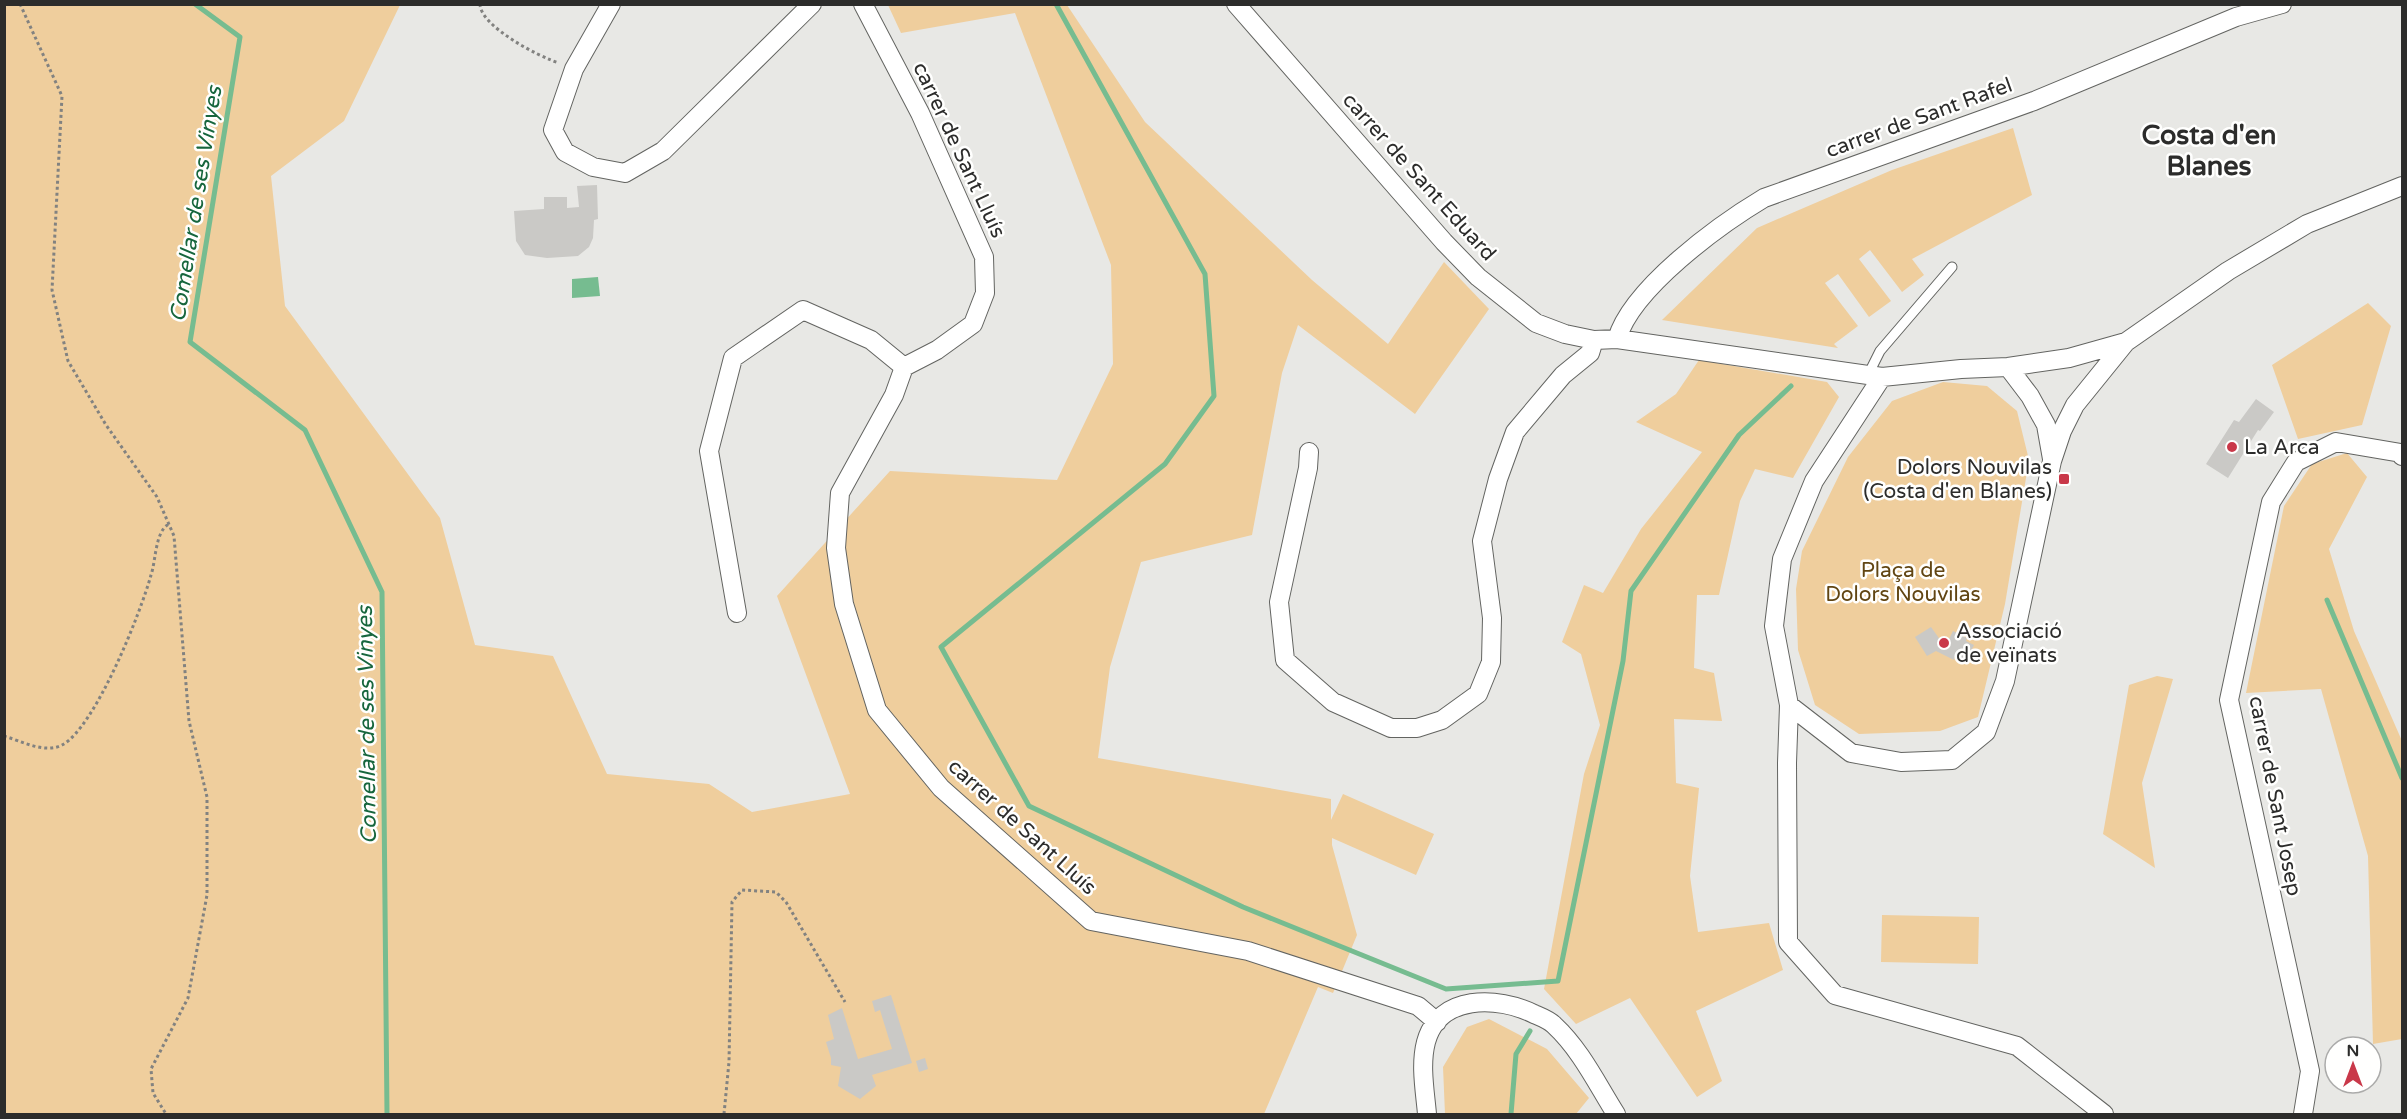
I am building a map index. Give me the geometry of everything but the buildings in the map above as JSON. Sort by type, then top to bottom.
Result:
[{"type":"street","points":[[611,4],[574,69],[553,130],[565,152],[592,167],[625,173],[663,151],[812,4]]},
{"type":"street","name":"carrer de Sant Lluís","points":[[863,4],[920,113],[984,257],[985,293],[973,324],[937,350],[904,367],[894,394],[840,493],[836,548],[844,604],[877,710],[941,788],[1091,921],[1248,951],[1418,1006],[1437,1022]]},
{"type":"street","name":"carrer de Sant Eduard","points":[[1236,4],[1444,242],[1478,277],[1536,323],[1565,334],[1594,340],[1617,339],[1875,376]]},
{"type":"street","name":"carrer de Sant Rafel","points":[[1617,339],[1622,324],[1642,296],[1715,230],[1764,198],[2034,101],[2233,11],[2282,4]]},
{"type":"street","points":[[1789,705],[1851,753],[1901,762],[1952,760],[1986,732],[2005,681],[2052,461],[2062,431],[2075,405],[2126,342],[2228,271],[2307,224],[2403,186]]},
{"type":"street","points":[[737,613],[709,451],[733,358],[803,310],[871,340],[904,367]]},
{"type":"street","points":[[1309,452],[1308,468],[1278,602],[1285,660],[1333,702],[1390,728],[1417,728],[1442,720],[1478,694],[1491,662],[1492,618],[1482,541],[1498,479],[1515,432],[1563,375],[1590,353],[1594,340]]},
{"type":"street","points":[[2104,1114],[2017,1046],[1834,995],[1788,942],[1789,705],[1774,626],[1782,559],[1814,481],[1875,376],[1961,369],[2008,368],[2069,358],[2126,342]]},
{"type":"street","points":[[2008,368],[2030,396],[2046,426],[2052,461]]},
{"type":"street","name":"carrer de Sant Josep","points":[[2303,1114],[2310,1071],[2229,700],[2271,502],[2296,462],[2336,442],[2401,453],[2403,456]]},
{"type":"street","points":[[1427,1114],[1423,1064],[1426,1040],[1437,1022],[1454,1007],[1478,1002],[1504,1003],[1525,1009],[1552,1023],[1575,1048],[1616,1114]]},
{"type":"lane","points":[[1875,376],[1880,351],[1952,267]]},
{"type":"path","points":[[20,4],[62,96],[52,290],[68,361],[106,425],[157,497],[174,536],[189,721],[207,797],[207,895],[188,998],[151,1069],[153,1093],[166,1114]]},
{"type":"path","points":[[480,4],[480,9],[494,28],[554,62],[574,69]]},
{"type":"path","points":[[4,736],[51,748],[63,745],[82,728],[127,644],[152,574],[161,531],[169,524]]},
{"type":"path","points":[[724,1114],[729,1062],[731,920],[732,902],[736,895],[742,890],[776,892],[786,902],[845,1002]]},
{"type":"green space","points":[[5,5],[400,5],[344,121],[271,176],[285,306],[440,518],[475,645],[553,656],[607,774],[709,784],[752,812],[850,794],[777,596],[890,471],[1057,480],[1113,364],[1111,265],[1015,13],[901,33],[888,5],[1067,5],[1145,122],[1312,280],[1388,344],[1444,262],[1489,309],[1415,414],[1298,325],[1282,373],[1252,535],[1141,562],[1110,667],[1098,758],[1331,799],[1331,820],[1343,794],[1434,834],[1416,875],[1332,838],[1357,935],[1333,993],[1318,987],[1264,1114],[5,1114]]},
{"type":"green space","points":[[2013,128],[2032,195],[1912,259],[1924,275],[1902,292],[1870,250],[1859,259],[1891,301],[1869,317],[1838,274],[1825,283],[1858,326],[1834,344],[1838,348],[1662,320],[1757,228],[1892,170]]},
{"type":"green space","points":[[2368,303],[2391,326],[2362,425],[2298,439],[2272,365]]},
{"type":"green space","points":[[1699,360],[1827,382],[1839,397],[1793,478],[1755,469],[1740,501],[1719,595],[1697,595],[1694,668],[1714,673],[1722,721],[1674,719],[1676,783],[1699,788],[1690,876],[1698,932],[1769,923],[1783,970],[1696,1011],[1722,1081],[1697,1097],[1630,998],[1576,1024],[1544,989],[1584,774],[1600,725],[1581,654],[1562,642],[1584,585],[1603,593],[1641,529],[1702,452],[1636,422],[1676,394]]},
{"type":"green space","name":"Plaça de Dolors Nouvilas","points":[[1943,382],[1987,386],[2017,411],[2029,460],[2005,604],[1978,717],[1940,731],[1859,734],[1815,705],[1798,650],[1796,589],[1802,551],[1848,457],[1892,401]]},
{"type":"green space","points":[[2347,453],[2367,477],[2329,549],[2354,631],[2402,741],[2402,1039],[2383,1042],[2383,1035],[2373,1035],[2368,856],[2321,689],[2246,693],[2284,506],[2312,464]]},
{"type":"green space","points":[[2157,676],[2173,679],[2142,783],[2155,868],[2103,834],[2129,685]]},
{"type":"green space","points":[[1882,915],[1979,917],[1978,964],[1881,962]]},
{"type":"green space","points":[[1489,1019],[1547,1049],[1589,1098],[1576,1114],[1445,1114],[1443,1067],[1467,1027]]},
{"type":"shaded area","points":[[598,277],[600,296],[572,298],[572,279]]},
{"type":"waterway","name":"Comellar de ses Vinyes","points":[[195,4],[240,37],[190,342],[305,430],[382,592],[387,1114]]},
{"type":"waterway","points":[[1056,4],[1205,274],[1214,396],[1165,464],[941,647],[1029,806],[1243,907],[1446,989],[1558,981],[1623,661],[1631,591],[1739,435],[1791,386]]},
{"type":"waterway","points":[[2327,600],[2402,778]]},
{"type":"waterway","points":[[1511,1114],[1516,1054],[1530,1031]]},
{"type":"place","name":"La Arca","points":[[2232,447]]},
{"type":"place","name":"Dolors Nouvilas (Costa d'en Blanes)","points":[[2064,479]]},
{"type":"place","name":"Associació de veïnats","points":[[1944,643]]},
{"type":"district","name":"Costa d'en Blanes","points":[[2209,150]]}]
